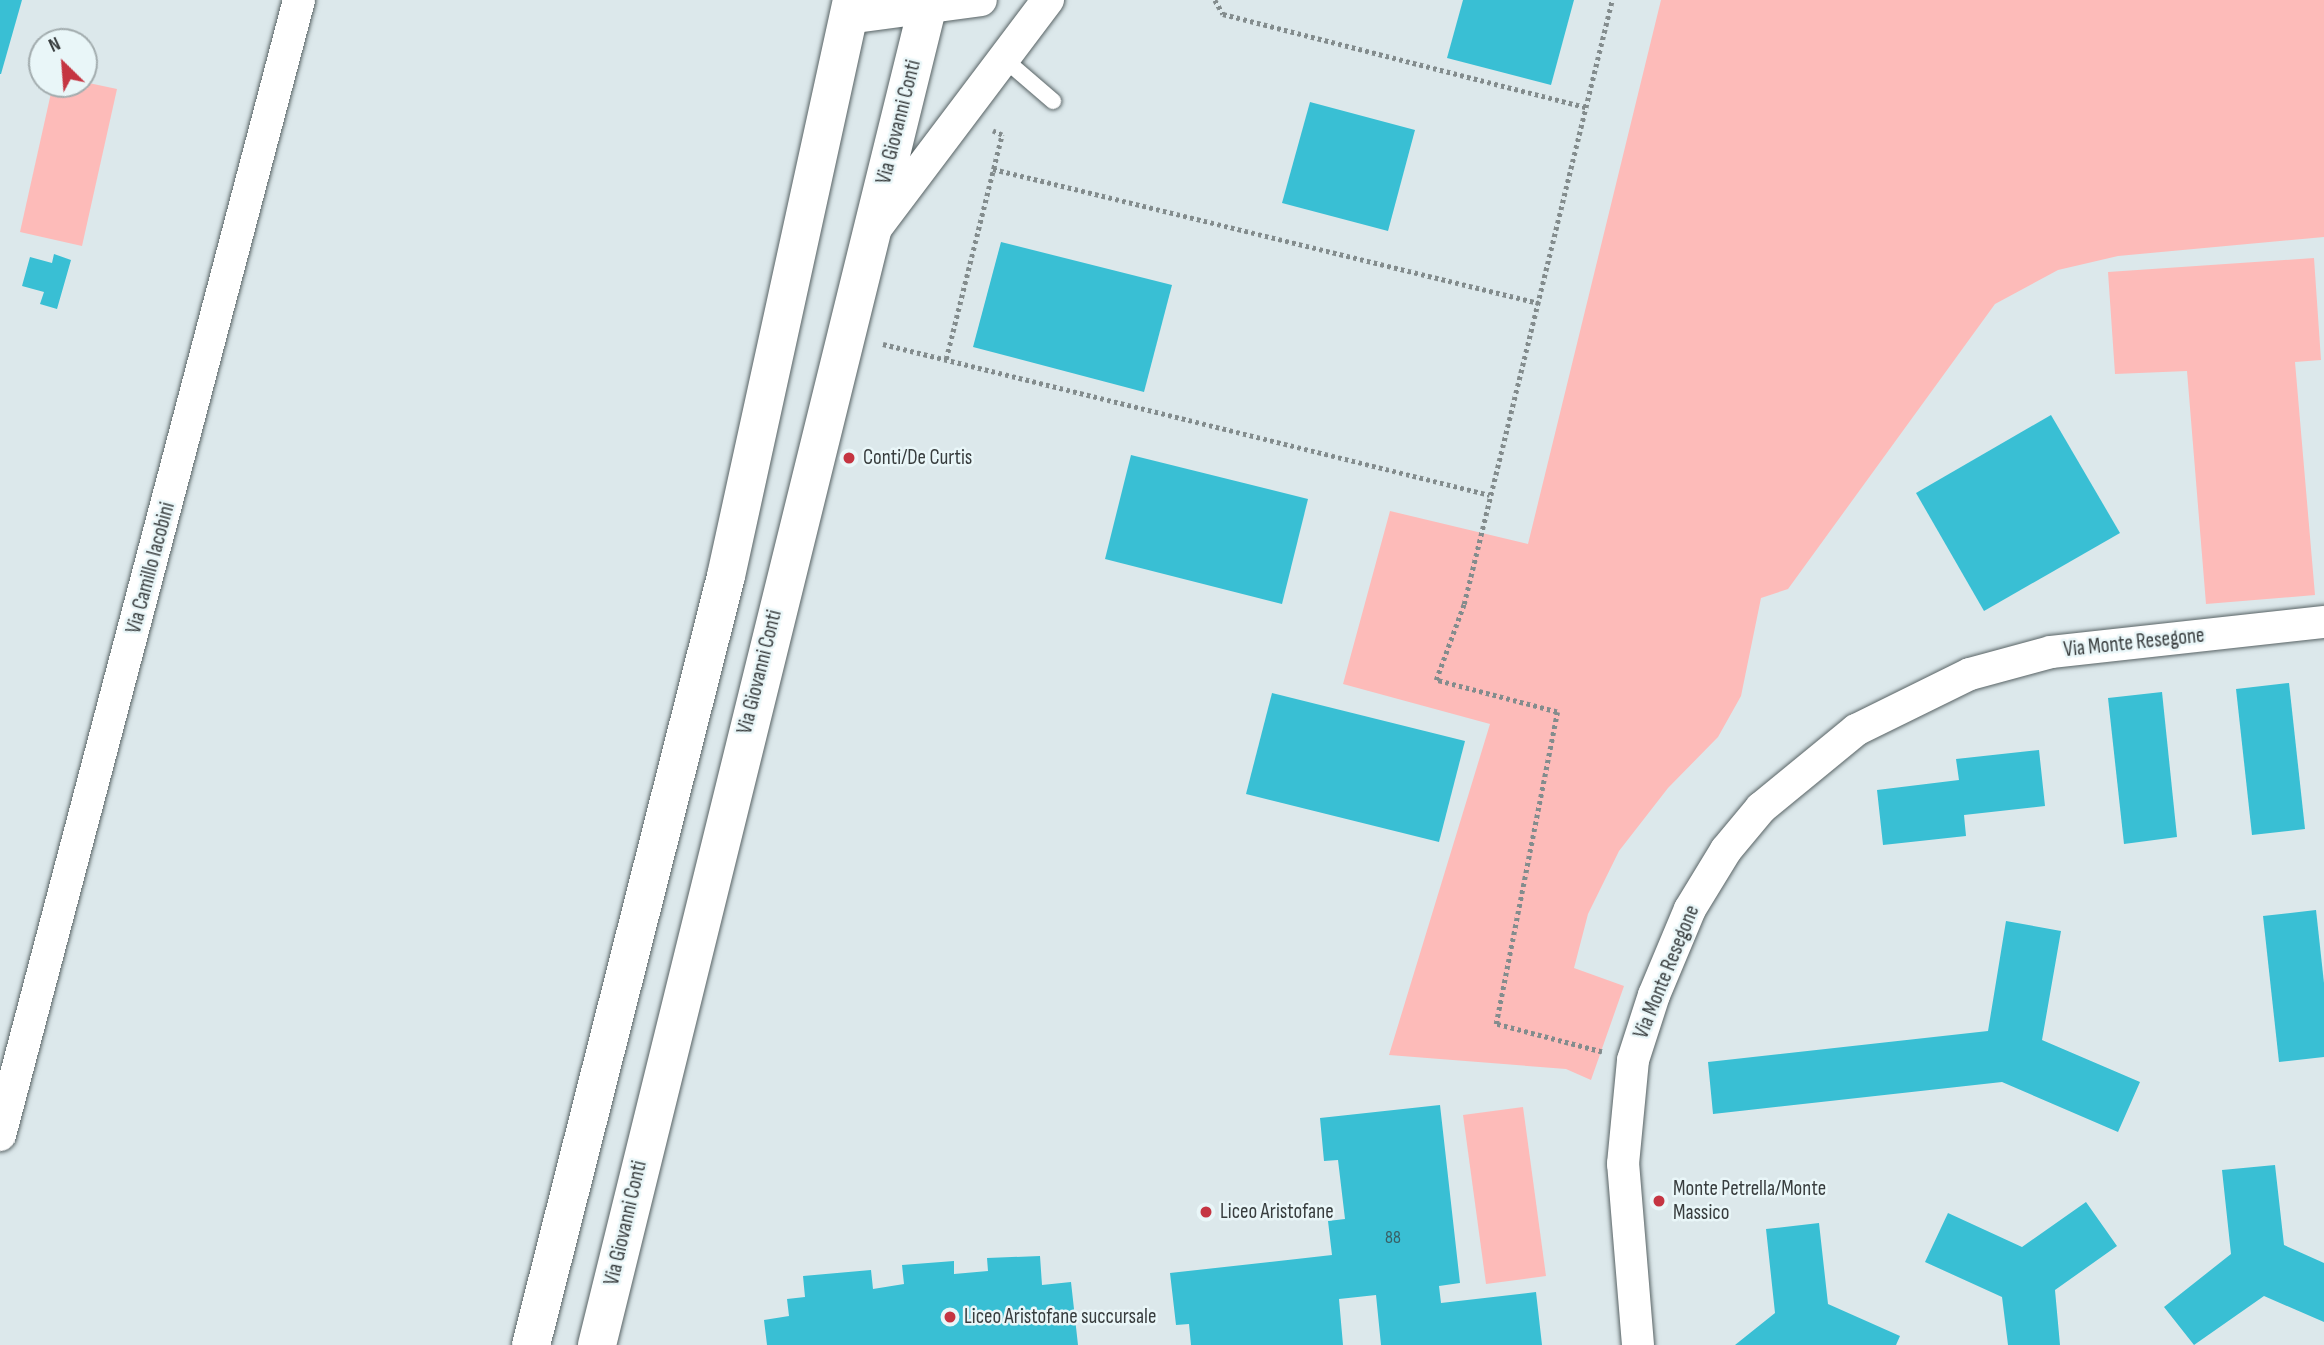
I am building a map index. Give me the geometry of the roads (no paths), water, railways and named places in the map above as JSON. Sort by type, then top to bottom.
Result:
[{"type":"main road","name":"Via Giovanni Conti","points":[[597,1345],[928,5]]},
{"type":"main road","points":[[531,1345],[726,576],[850,9]]},
{"type":"street","name":"Via Camillo Iacobini","points":[[0,1135],[299,0]]},
{"type":"street","points":[[850,9],[981,0]]},
{"type":"street","points":[[873,232],[1048,0]]},
{"type":"street","name":"Via Monte Resegone","points":[[1638,1345],[1623,1164],[1633,1060],[1677,936],[1726,850],[1780,789],[1856,730],[1954,680],[2013,660],[2080,648],[2324,622]]},
{"type":"lane","points":[[1003,58],[1053,101]]},
{"type":"place","name":"Conti/De Curtis","points":[[849,458]]},
{"type":"place","name":"Monte Petrella/Monte Massico","points":[[1659,1201]]},
{"type":"place","name":"Liceo Aristofane","points":[[1206,1212]]},
{"type":"place","name":"Liceo Aristofane succursale","points":[[950,1317]]}]
